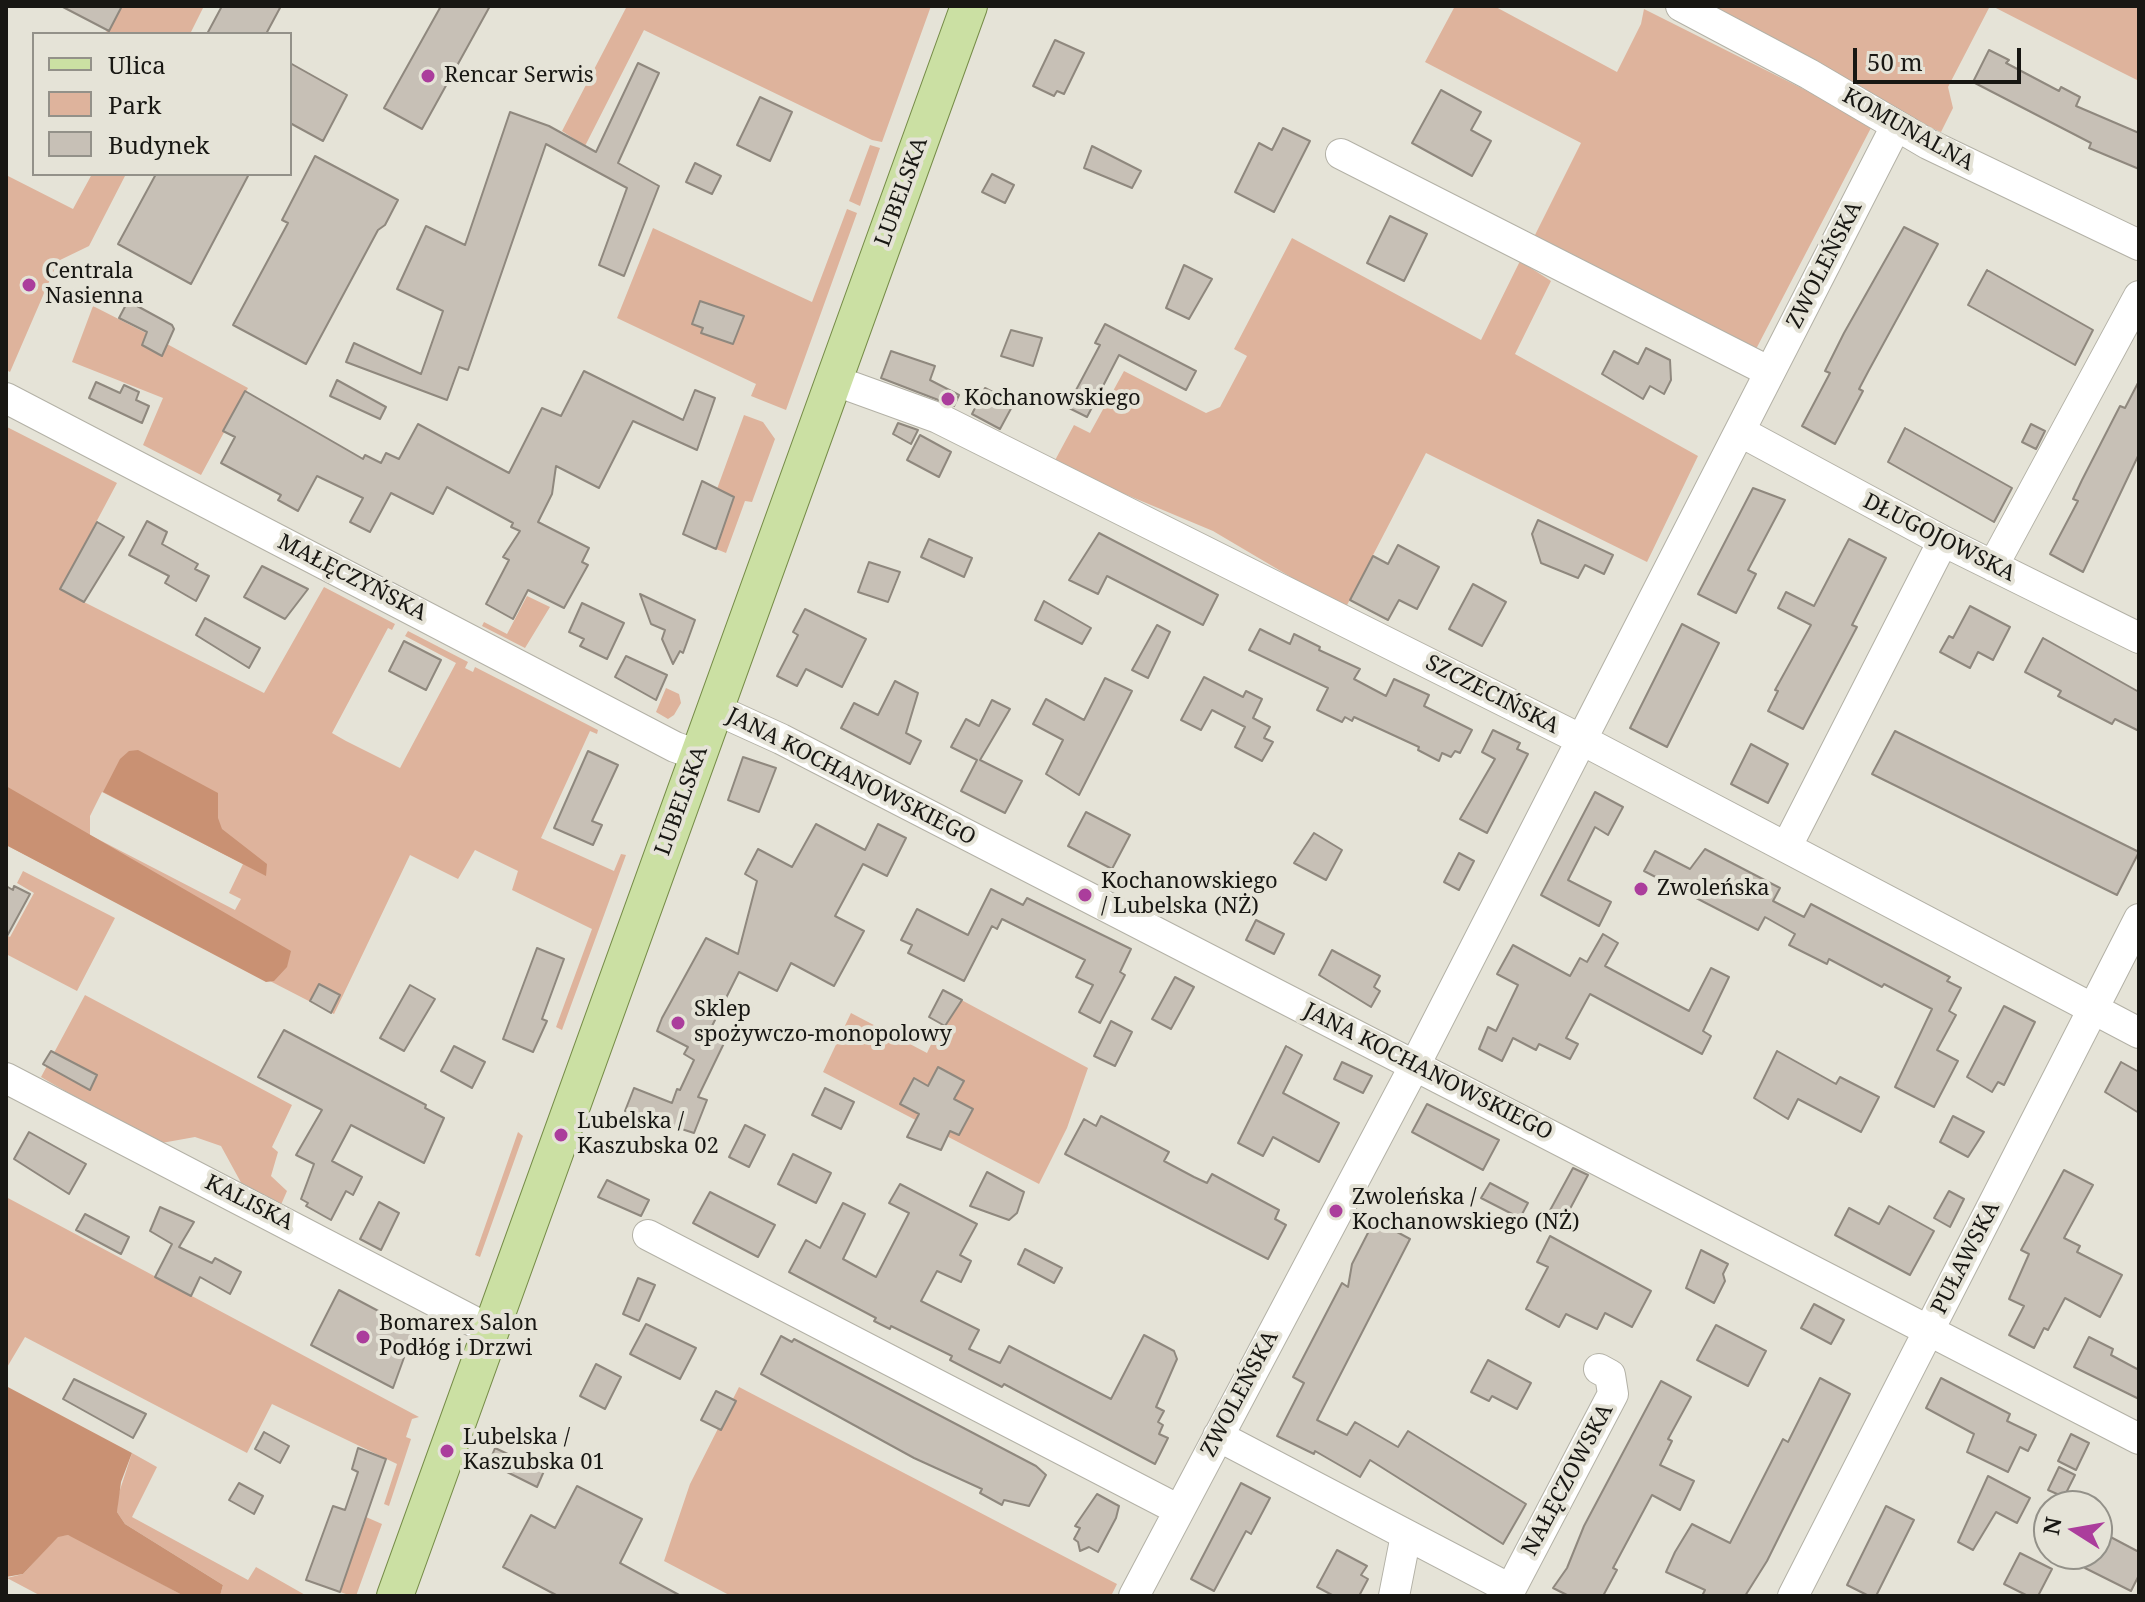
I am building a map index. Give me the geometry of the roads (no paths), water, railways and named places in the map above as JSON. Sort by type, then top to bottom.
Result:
[{"type":"main road","name":"LUBELSKA","points":[[395,1596],[969,6]]},
{"type":"street","name":"KOMUNALNA","points":[[1681,6],[1809,74],[1896,126],[2139,245]]},
{"type":"street","name":"ZWOLEŃSKA","points":[[1134,1596],[1415,1065],[1896,126]]},
{"type":"street","points":[[1341,154],[1770,372]]},
{"type":"street","points":[[1993,566],[2139,296]]},
{"type":"street","name":"SZCZECIŃSKA","points":[[833,380],[938,418],[1582,740],[2139,1033]]},
{"type":"street","name":"MAŁĘCZYŃSKA","points":[[6,398],[675,747],[698,755]]},
{"type":"street","name":"DŁUGOJOWSKA","points":[[1741,432],[1943,541],[2139,638]]},
{"type":"street","points":[[1787,846],[1943,541]]},
{"type":"street","name":"JANA KOCHANOWSKIEGO","points":[[715,709],[781,739],[2139,1439]]},
{"type":"street","name":"PUŁAWSKA","points":[[1793,1596],[2139,919]]},
{"type":"street","name":"KALISKA","points":[[6,1078],[490,1330]]},
{"type":"street","points":[[648,1235],[1179,1510]]},
{"type":"street","name":"NAŁĘCZOWSKA","points":[[1509,1593],[1613,1394],[1610,1375],[1599,1369]]},
{"type":"street","points":[[1218,1436],[1509,1593]]},
{"type":"street","points":[[1394,1596],[1406,1535]]},
{"type":"place","name":"Rencar Serwis","points":[[428,76]]},
{"type":"place","name":"Centrala Nasienna","points":[[29,285]]},
{"type":"place","name":"Kochanowskiego","points":[[948,399]]},
{"type":"place","name":"Zwoleńska","points":[[1641,889]]},
{"type":"place","name":"Kochanowskiego / Lubelska (NŻ)","points":[[1085,895]]},
{"type":"place","name":"Sklep spożywczo-monopolowy","points":[[678,1023]]},
{"type":"place","name":"Lubelska / Kaszubska 02","points":[[561,1135]]},
{"type":"place","name":"Zwoleńska / Kochanowskiego (NŻ)","points":[[1336,1211]]},
{"type":"place","name":"Bomarex Salon Podłóg i Drzwi","points":[[363,1337]]},
{"type":"place","name":"Lubelska / Kaszubska 01","points":[[447,1451]]}]
